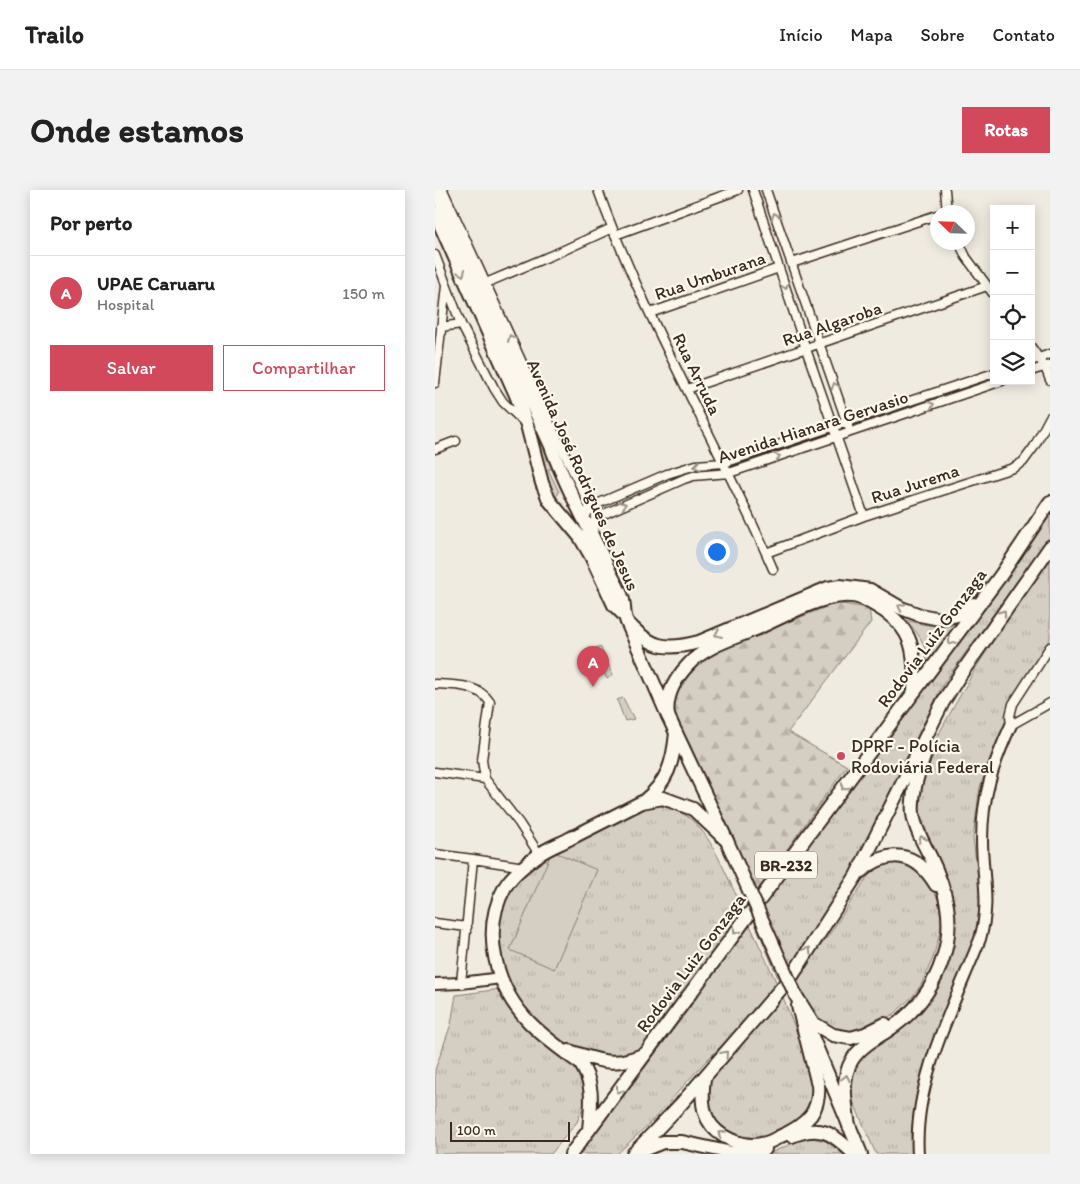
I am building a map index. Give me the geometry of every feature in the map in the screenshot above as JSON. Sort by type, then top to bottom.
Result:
[{"type":"main road","name":"Avenida José Rodrigues de Jesus","points":[[435,190],[551,446],[560,474],[571,497],[589,519],[593,536],[623,600],[625,618]]},
{"type":"main road","name":"Avenida José Rodrigues de Jesus","points":[[435,213],[492,338],[527,425],[546,495],[580,537],[614,605],[625,618]]},
{"type":"main road","points":[[541,477],[549,469],[553,469],[560,474]]},
{"type":"main road","points":[[555,508],[561,509],[566,507],[571,497]]},
{"type":"main road","name":"Rodovia Luiz Gonzaga","points":[[571,1154],[1001,575],[1050,502]]},
{"type":"main road","points":[[633,1154],[681,1104],[791,976],[856,876],[943,702],[957,678],[1050,547]]},
{"type":"main road","points":[[625,618],[639,635],[656,646],[666,648],[681,647],[699,642],[828,588],[840,586],[870,590],[901,608],[920,615],[940,619],[962,614],[1001,575]]},
{"type":"main road","points":[[668,716],[667,707],[677,678],[689,663],[706,651],[806,606],[842,596],[862,596],[890,614],[907,633],[916,663],[915,692]]},
{"type":"main road","points":[[625,618],[796,996],[861,1154]]},
{"type":"main road","points":[[849,1126],[844,1088],[852,1059],[864,1046],[903,1020],[917,1007],[931,987],[948,942],[949,923],[946,895],[920,836],[913,814],[915,783],[943,702]]},
{"type":"main road","points":[[589,1132],[592,1095],[588,1076],[580,1063],[559,1048],[530,1022],[511,999],[496,962],[493,941],[494,919],[498,901],[506,885],[539,854],[642,802],[655,792],[671,767],[676,733]]},
{"type":"main road","points":[[642,802],[663,798],[693,808],[727,841]]},
{"type":"main road","points":[[796,996],[813,1024],[833,1035],[851,1038],[877,1029],[899,1015],[914,1001],[928,979],[941,947],[945,921],[939,889],[928,871],[914,861],[904,857],[883,858],[875,861],[856,876]]},
{"type":"main road","points":[[704,1078],[702,1093],[704,1111],[708,1121],[721,1135],[733,1141],[759,1144],[768,1142],[792,1131],[810,1116],[817,1102],[818,1085],[796,996]]},
{"type":"main road","points":[[559,1048],[615,1063],[629,1061],[645,1054]]},
{"type":"main road","points":[[633,1154],[663,1142],[682,1142],[732,1153],[748,1153],[765,1149],[811,1130],[823,1131],[834,1137],[854,1154]]},
{"type":"street","points":[[443,190],[553,430],[591,507],[589,519]]},
{"type":"street","name":"Rua Arruda","points":[[598,190],[613,232],[650,313],[729,473],[773,569]]},
{"type":"street","points":[[486,283],[613,232],[738,190]]},
{"type":"street","points":[[753,190],[805,349],[864,516]]},
{"type":"street","points":[[767,190],[850,432]]},
{"type":"street","points":[[945,190],[946,205]]},
{"type":"street","points":[[792,263],[930,217]]},
{"type":"street","points":[[963,250],[990,290]]},
{"type":"street","points":[[435,256],[447,283],[461,324],[503,402],[527,425]]},
{"type":"street","name":"Rua Umburana","points":[[650,313],[779,268]]},
{"type":"street","points":[[473,271],[486,283]]},
{"type":"street","points":[[435,384],[447,283]]},
{"type":"street","name":"Rua Algaroba","points":[[687,389],[987,286]]},
{"type":"street","points":[[441,327],[461,324]]},
{"type":"street","points":[[1035,359],[1050,354]]},
{"type":"street","points":[[1035,359],[1047,366],[1050,380]]},
{"type":"street","points":[[1035,370],[1047,366]]},
{"type":"street","name":"Avenida Hianara Gervasio","points":[[591,507],[667,474],[696,465],[724,463],[990,374]]},
{"type":"street","name":"Avenida Hianara Gervasio","points":[[589,519],[684,479],[693,476],[729,473],[990,385]]},
{"type":"street","name":"Rua Jurema","points":[[766,553],[864,516],[1013,468],[1023,462],[1034,447],[1050,417]]},
{"type":"street","points":[[435,449],[456,441]]},
{"type":"street","points":[[918,1154],[917,1143],[922,1100],[935,1051],[980,939],[985,920],[987,895],[982,842],[985,798],[995,758],[1011,726],[1010,716],[1013,704],[1050,647]]},
{"type":"street","points":[[435,684],[472,688],[485,693],[490,702],[482,760],[485,779],[519,823],[539,854]]},
{"type":"street","points":[[1011,726],[1050,704]]},
{"type":"street","points":[[435,772],[485,779]]},
{"type":"street","points":[[435,854],[473,858],[524,867]]},
{"type":"street","points":[[461,983],[473,858]]},
{"type":"street","points":[[435,923],[467,927]]},
{"type":"street","points":[[435,984],[501,978]]},
{"type":"green space","points":[[516,395],[533,433],[560,474],[553,469],[548,469],[559,492],[554,501],[544,501],[536,489],[531,472],[534,467],[529,459]]},
{"type":"green space","points":[[1050,514],[1050,536],[943,684],[841,891],[781,985],[752,916]]},
{"type":"green space","points":[[1050,559],[1050,639],[1011,703],[1006,725],[980,787],[973,838],[982,892],[978,936],[930,1048],[914,1109],[911,1137],[914,1154],[876,1154],[850,1094],[853,1063],[864,1050],[896,1030],[926,1005],[944,970],[954,927],[918,815],[917,793],[929,752],[948,717],[977,666],[1020,599]]},
{"type":"green space","points":[[836,603],[869,608],[871,622],[788,732],[847,766],[756,892],[680,725],[674,707],[675,696],[681,678],[710,653]]},
{"type":"green space","points":[[906,620],[935,626],[964,623],[927,670],[923,642]]},
{"type":"green space","points":[[600,646],[613,675],[607,679],[593,650]]},
{"type":"green space","points":[[623,698],[634,719],[625,721],[617,700]]},
{"type":"green space","points":[[649,805],[676,810],[696,824],[718,856],[745,915],[641,1050],[623,1058],[570,1049],[533,1021],[503,975],[497,920],[511,885],[541,856]]},
{"type":"green space","points":[[552,851],[597,870],[554,969],[510,950]]},
{"type":"green space","points":[[900,863],[916,867],[931,886],[939,901],[941,929],[933,958],[921,985],[913,996],[894,1014],[878,1023],[849,1034],[832,1031],[816,1021],[795,980],[831,932],[868,876],[887,864]]},
{"type":"green space","points":[[748,921],[779,988],[703,1064],[653,1120],[617,1154],[580,1154],[688,1010]]},
{"type":"green space","points":[[501,989],[577,1064],[589,1094],[577,1122],[551,1154],[435,1154],[435,1070],[451,1024],[456,995]]},
{"type":"green space","points":[[781,992],[811,1069],[813,1108],[791,1129],[749,1144],[709,1120],[706,1080]]},
{"type":"green space","points":[[807,1137],[826,1141],[843,1154],[768,1154]]},
{"type":"place","name":"UPAE Caruaru","points":[[593,687]]},
{"type":"place","name":"DPRF - Polícia Rodoviária Federal","points":[[841,756]]}]
